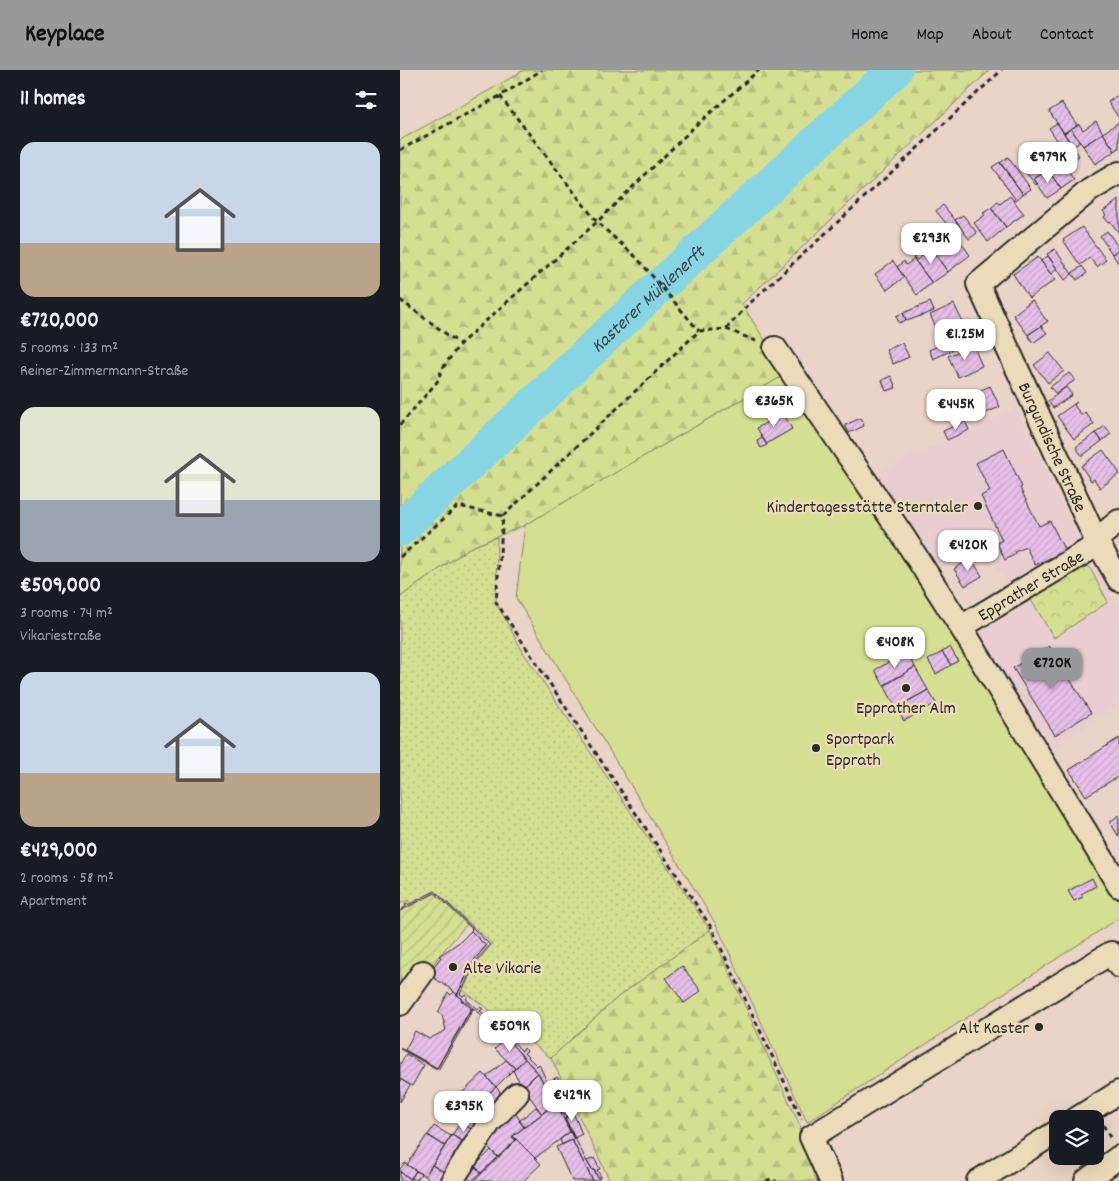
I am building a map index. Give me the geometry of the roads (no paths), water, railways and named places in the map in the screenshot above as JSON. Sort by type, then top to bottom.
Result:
[{"type":"street","name":"Burgundische Straße","points":[[1119,173],[1090,190],[978,284],[1096,540],[1119,580]]},
{"type":"street","points":[[775,348],[903,536],[961,627],[1119,886]]},
{"type":"street","name":"Epprather Straße","points":[[961,627],[1092,548],[1096,540],[1119,521]]},
{"type":"street","points":[[831,1181],[811,1138],[1116,955]]},
{"type":"street","points":[[400,1004],[423,972]]},
{"type":"street","points":[[1090,1110],[1119,1092]]},
{"type":"street","points":[[453,1181],[490,1122],[517,1094]]},
{"type":"street","points":[[978,1181],[1049,1137]]},
{"type":"street","points":[[1086,1181],[1116,1149]]},
{"type":"waterway","name":"Kasterer Mühlenerft","points":[[400,529],[638,306],[895,70]]},
{"type":"place","name":"Kindertagesstätte Sterntaler","points":[[978,506]]},
{"type":"place","name":"Epprather Alm","points":[[906,688]]},
{"type":"place","name":"Sportpark Epprath","points":[[816,748]]},
{"type":"place","name":"Alte Vikarie","points":[[453,967]]},
{"type":"place","name":"Alt Kaster","points":[[1039,1027]]}]
